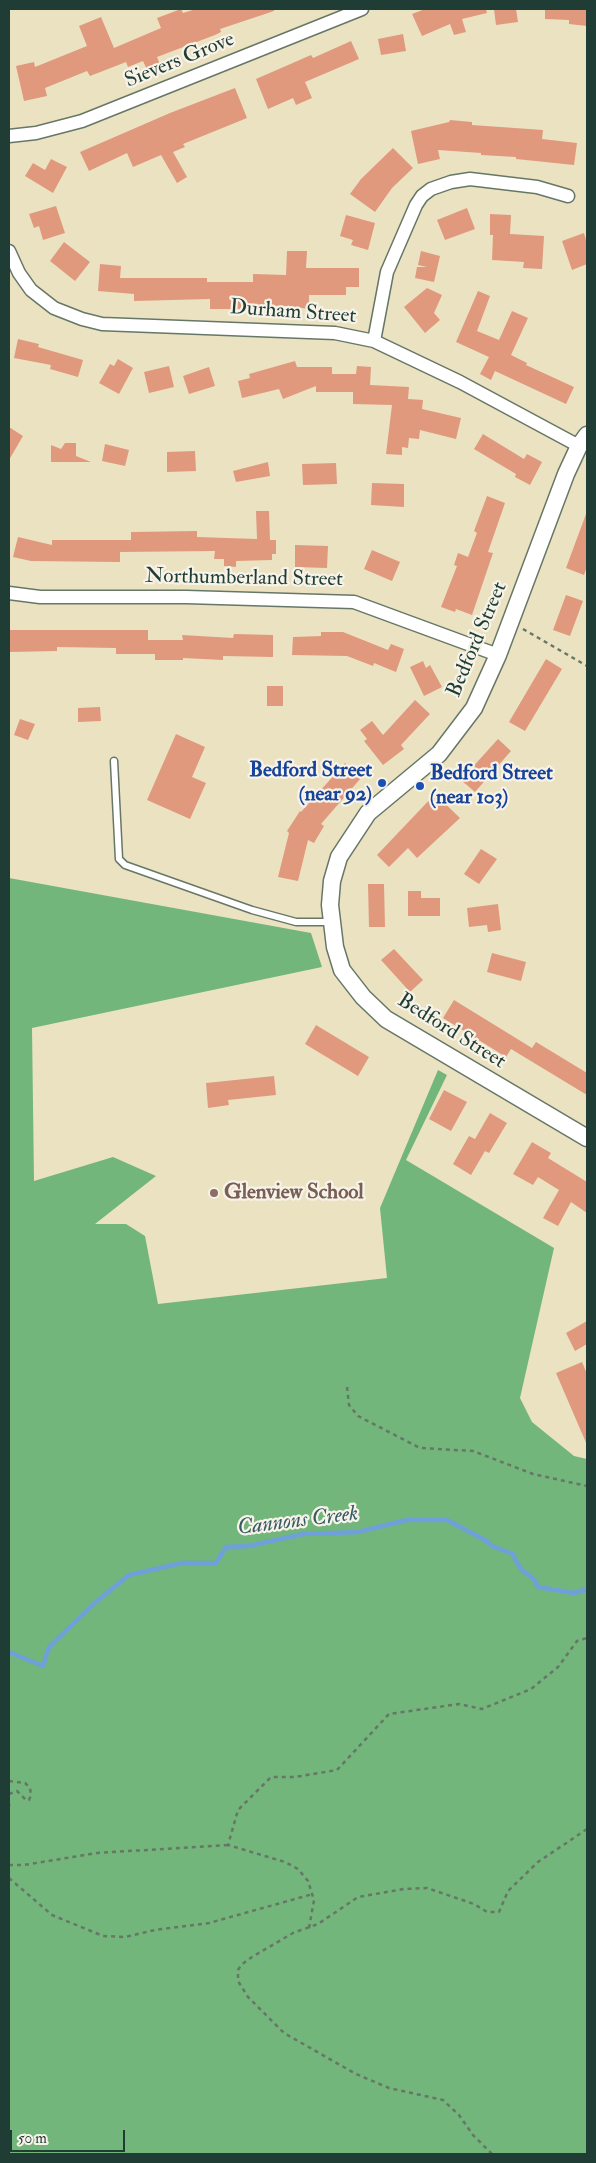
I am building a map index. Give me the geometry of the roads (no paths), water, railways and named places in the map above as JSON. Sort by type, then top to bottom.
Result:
[{"type":"street","name":"Sievers Grove","points":[[9,136],[36,133],[82,121],[362,9]]},
{"type":"street","points":[[374,341],[390,264],[416,205],[422,196],[431,189],[451,182],[470,179],[536,187],[568,196]]},
{"type":"street","name":"Durham Street","points":[[9,251],[19,273],[31,290],[54,308],[89,321],[102,324],[335,333],[374,341],[583,441]]},
{"type":"street","name":"Bedford Street","points":[[583,441],[566,474],[511,622],[479,698],[461,728],[439,754],[368,813],[340,858],[332,881],[330,904],[335,946],[342,970],[363,997],[386,1019],[587,1138]]},
{"type":"street","name":"Northumberland Street","points":[[9,593],[40,597],[186,597],[354,602],[498,655]]},
{"type":"lane","points":[[114,761],[119,859],[126,865],[252,910],[296,922],[331,922]]},
{"type":"waterway","name":"Cannons Creek","points":[[9,1652],[43,1666],[49,1647],[97,1601],[129,1575],[182,1563],[216,1563],[226,1547],[249,1546],[303,1534],[358,1532],[407,1520],[447,1520],[485,1540],[492,1546],[513,1554],[522,1570],[534,1579],[538,1587],[574,1593],[587,1589]]},
{"type":"place","name":"Bedford Street (near 92)","points":[[382,783]]},
{"type":"place","name":"Bedford Street (near 103)","points":[[420,786]]},
{"type":"place","name":"Glenview School","points":[[214,1193]]}]
